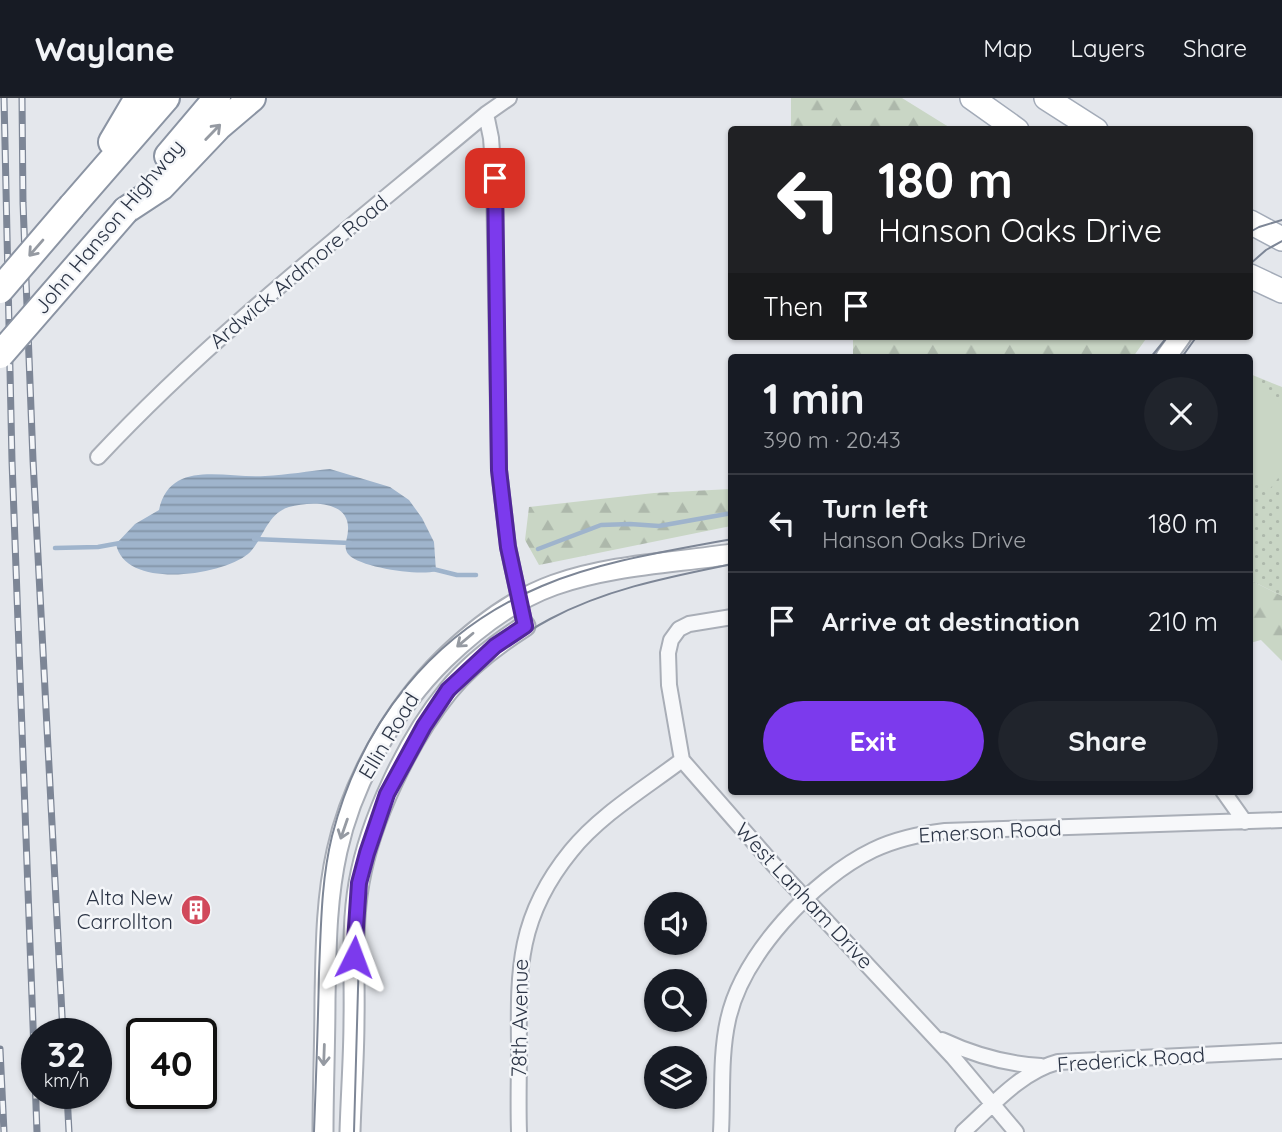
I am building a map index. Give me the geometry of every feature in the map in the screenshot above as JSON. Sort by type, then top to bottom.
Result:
[{"type":"highway","points":[[72,206],[138,98]]},
{"type":"highway","name":"John Hanson Highway","points":[[0,290],[166,98]]},
{"type":"highway","name":"John Hanson Highway","points":[[0,355],[217,98]]},
{"type":"highway","points":[[126,209],[161,187],[219,126],[252,98]]},
{"type":"main road","points":[[972,98],[1011,126]]},
{"type":"main road","points":[[1046,98],[1090,126]]},
{"type":"main road","points":[[1253,229],[1282,239]]},
{"type":"main road","points":[[1253,277],[1282,291]]},
{"type":"street","name":"Ardwick Ardmore Road","points":[[98,457],[166,388],[264,299],[486,114],[509,98]]},
{"type":"street","points":[[486,114],[495,178],[499,470],[504,520],[525,626]]},
{"type":"street","name":"Ellin Road","points":[[323,1132],[327,916],[337,849],[360,783],[404,702],[458,646],[504,609],[520,600],[554,585],[614,570],[728,555]]},
{"type":"street","points":[[682,760],[669,685],[667,653],[671,640],[679,629],[689,624],[725,617]]},
{"type":"street","name":"Ellin Road","points":[[350,1132],[355,1023],[355,933],[359,883],[387,794],[424,726],[448,690],[495,646],[525,626]]},
{"type":"street","name":"West Lanham Drive","points":[[682,760],[934,1037],[1016,1132]]},
{"type":"street","name":"78th Avenue","points":[[519,1132],[518,976],[522,950],[539,902],[559,867],[590,832],[682,760]]},
{"type":"street","points":[[1226,795],[1245,822]]},
{"type":"street","name":"Emerson Road","points":[[722,1132],[723,1056],[735,996],[763,946],[807,898],[825,881],[870,851],[918,834],[944,831],[1282,820]]},
{"type":"street","points":[[934,1037],[994,1060],[1014,1065],[1041,1066]]},
{"type":"street","name":"Frederick Road","points":[[962,1132],[1041,1066],[1086,1060],[1282,1051]]},
{"type":"green space","points":[[791,98],[902,98],[947,126],[791,126]]},
{"type":"green space","points":[[853,340],[1145,340],[1135,354],[853,354]]},
{"type":"green space","points":[[1253,375],[1282,387],[1282,596],[1253,582]]},
{"type":"green space","points":[[1253,383],[1282,406],[1282,473],[1269,490],[1253,477]]},
{"type":"green space","points":[[728,489],[728,527],[539,565],[525,540],[529,507],[654,493]]},
{"type":"green space","points":[[1253,582],[1282,596],[1282,661],[1261,640],[1253,642]]},
{"type":"water","points":[[330,469],[390,487],[409,500],[434,542],[436,571],[391,570],[356,560],[346,549],[348,530],[343,513],[336,508],[317,504],[298,505],[281,510],[248,554],[235,562],[197,573],[155,573],[137,568],[123,559],[116,544],[135,524],[159,510],[165,494],[175,483],[187,477],[218,474],[265,476]]},
{"type":"waterway","points":[[538,549],[601,525],[659,526],[728,514]]},
{"type":"waterway","points":[[254,539],[350,543]]},
{"type":"waterway","points":[[55,548],[98,547],[120,543]]},
{"type":"waterway","points":[[433,569],[457,575],[476,575]]},
{"type":"tram line","points":[[1253,230],[1282,220]]},
{"type":"tram line","points":[[1253,261],[1282,241]]},
{"type":"tram line","points":[[1153,354],[1165,340]]},
{"type":"tram line","points":[[1184,354],[1194,340]]},
{"type":"tram line","points":[[314,1132],[321,922],[328,853],[345,795],[382,719],[407,686],[435,656],[467,629],[503,605],[542,586],[588,570],[728,540]]},
{"type":"tram line","points":[[354,1132],[359,929],[368,874],[380,829],[396,786],[443,708],[474,674],[510,644],[550,619],[616,592],[728,565]]},
{"type":"railway","points":[[4,98],[12,461],[37,1132]]},
{"type":"railway","points":[[22,98],[23,203],[33,460],[62,1018]]},
{"type":"railway","points":[[0,1049],[4,1132]]},
{"type":"railway","points":[[68,1109],[69,1132]]},
{"type":"place","name":"Alta New Carrollton","points":[[196,910]]},
{"type":"route","points":[[354,957],[359,883],[387,794],[424,726],[448,690],[495,646],[525,626],[508,547],[499,470],[495,178]]}]
